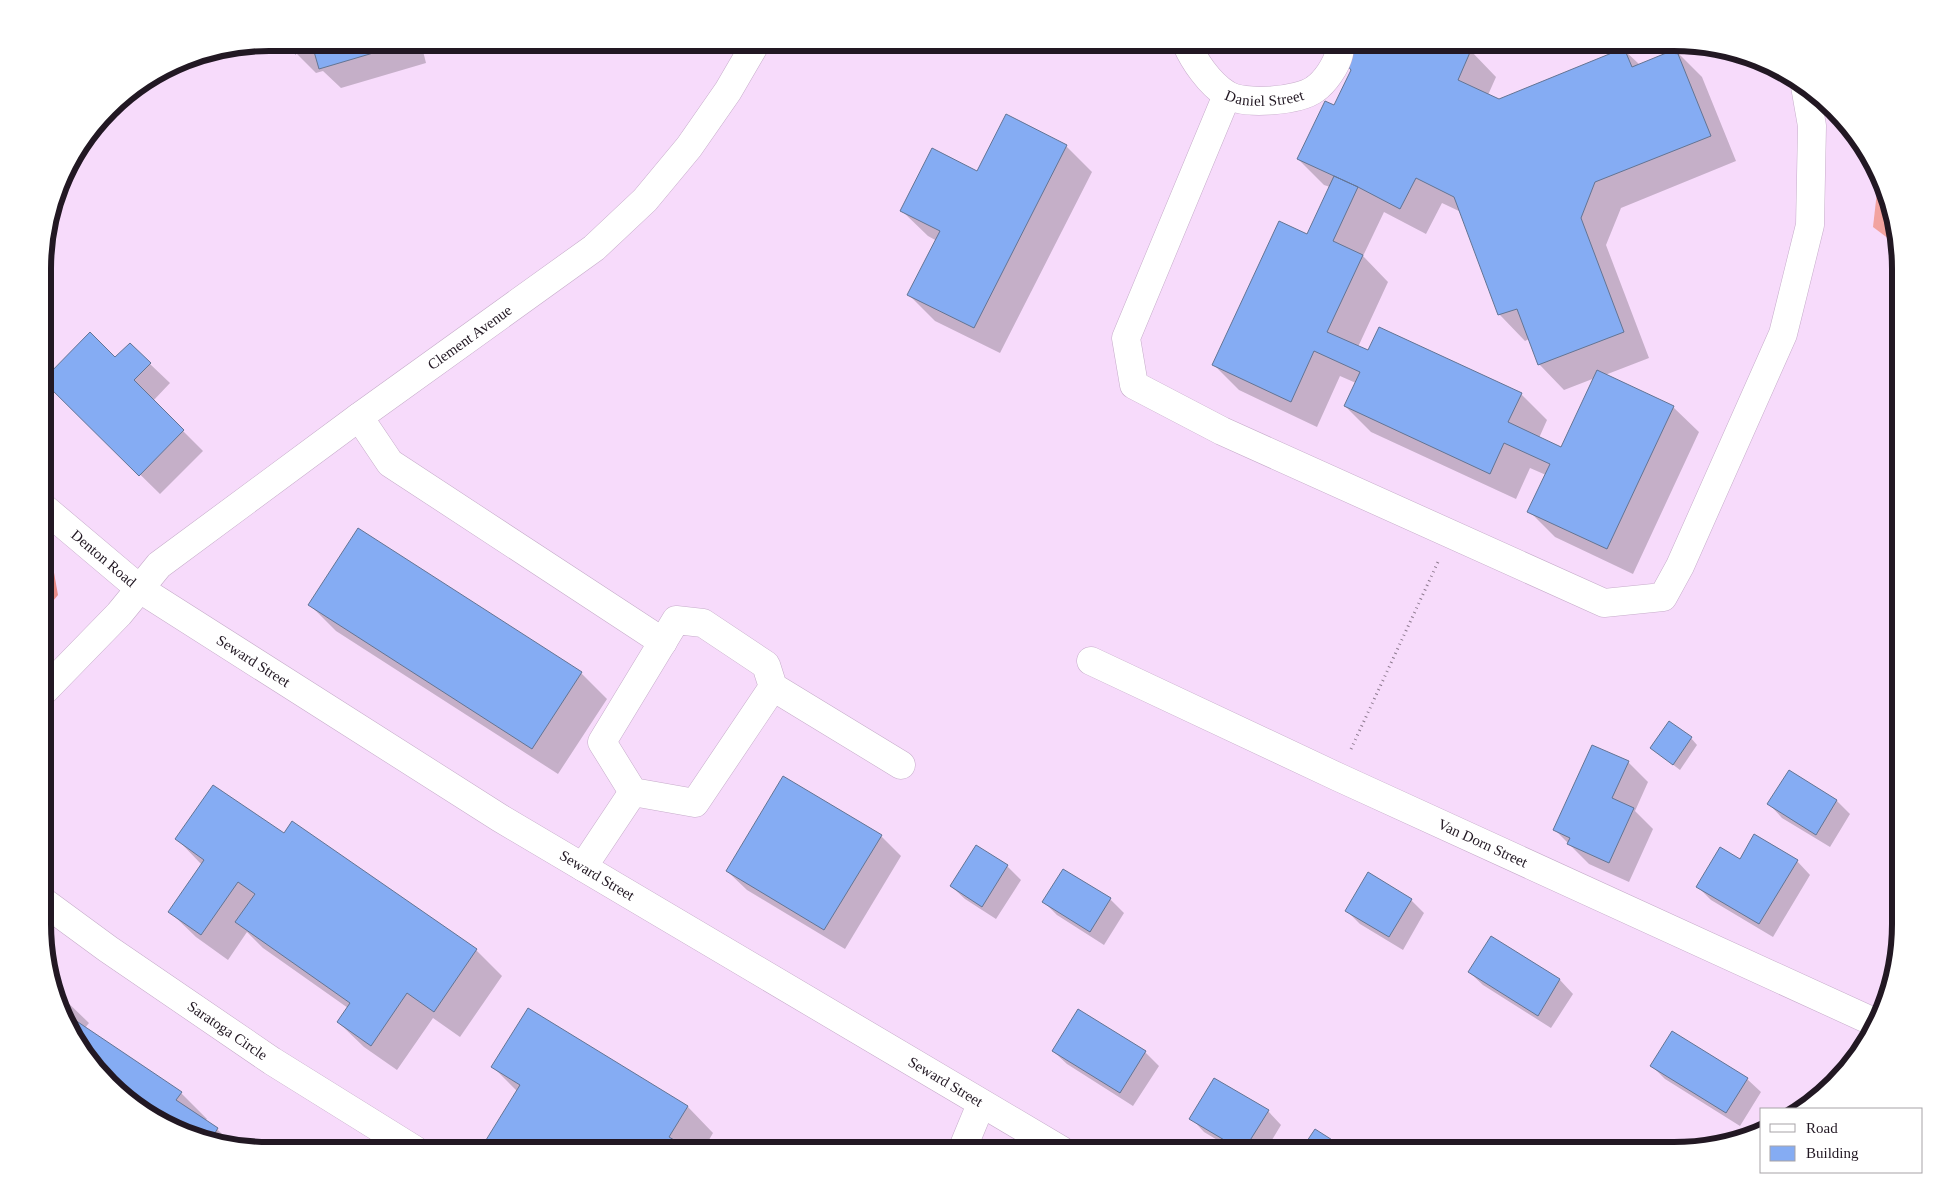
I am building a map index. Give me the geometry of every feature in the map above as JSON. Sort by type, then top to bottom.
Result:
[{"type":"street","name":"Clement Avenue","points":[[51,684],[118,614],[159,565],[359,417],[594,248],[645,200],[689,147],[728,90],[751,51]]},
{"type":"street","name":"Daniel Street","points":[[1190,51],[1208,76],[1226,95],[1252,102],[1287,99],[1314,89],[1328,74],[1339,51]]},
{"type":"street","points":[[1226,95],[1126,338],[1134,385],[1222,431],[1604,602],[1663,597],[1680,566],[1783,334],[1810,225],[1812,126],[1806,96]]},
{"type":"street","points":[[359,417],[390,463],[663,642]]},
{"type":"street","name":"Denton Road","points":[[51,514],[140,589]]},
{"type":"street","name":"Seward Street","points":[[140,589],[492,812],[1047,1142]]},
{"type":"street","points":[[773,687],[695,803],[633,792],[602,742],[676,620],[703,623],[766,665],[773,687],[901,765]]},
{"type":"street","name":"Van Dorn Street","points":[[1091,661],[1338,777],[1869,1019]]},
{"type":"street","points":[[583,867],[633,792]]},
{"type":"street","name":"Saratoga Circle","points":[[51,907],[108,949],[264,1055],[402,1142]]},
{"type":"street","points":[[965,1142],[981,1104]]},
{"type":"path","points":[[1338,777],[1450,533]]},
{"type":"shaded area","points":[[1877,191],[1890,240],[1873,227]]},
{"type":"shaded area","points":[[51,565],[53,567],[58,595],[51,604]]},
{"type":"building","points":[[314,51],[380,51],[319,69]]},
{"type":"building","points":[[1349,51],[1471,51],[1458,80],[1499,99],[1617,51],[1625,51],[1632,67],[1671,51],[1677,51],[1711,136],[1595,182],[1581,218],[1624,332],[1538,365],[1517,309],[1498,315],[1454,197],[1416,178],[1400,209],[1297,159],[1325,101],[1334,105],[1351,70],[1344,61]]},
{"type":"building","points":[[1006,114],[1067,145],[974,328],[907,295],[940,231],[900,211],[932,148],[977,171]]},
{"type":"building","points":[[1334,176],[1358,187],[1333,241],[1363,255],[1327,332],[1368,350],[1379,327],[1522,393],[1508,422],[1561,447],[1597,370],[1674,406],[1607,549],[1527,512],[1550,464],[1504,443],[1490,474],[1344,406],[1360,372],[1314,351],[1291,402],[1212,365],[1279,221],[1307,234]]},
{"type":"building","points":[[90,332],[115,357],[130,343],[151,363],[134,380],[184,430],[139,476],[51,389],[51,372]]},
{"type":"building","points":[[358,528],[582,672],[532,749],[308,605]]},
{"type":"building","points":[[1669,721],[1692,737],[1673,765],[1650,748]]},
{"type":"building","points":[[1592,745],[1629,761],[1612,798],[1634,808],[1609,863],[1567,844],[1570,838],[1553,830]]},
{"type":"building","points":[[1789,770],[1837,800],[1816,835],[1767,804]]},
{"type":"building","points":[[783,776],[882,835],[824,930],[726,871]]},
{"type":"building","points":[[213,785],[284,833],[292,821],[477,949],[434,1012],[407,993],[371,1046],[337,1022],[350,1003],[235,922],[255,894],[238,882],[201,935],[168,912],[204,860],[175,839]]},
{"type":"building","points":[[1754,834],[1798,860],[1759,924],[1696,887],[1720,847],[1740,859]]},
{"type":"building","points":[[976,845],[1008,865],[982,907],[950,886]]},
{"type":"building","points":[[1063,869],[1111,898],[1090,932],[1042,902]]},
{"type":"building","points":[[1368,872],[1412,899],[1389,937],[1345,911]]},
{"type":"building","points":[[1491,936],[1560,979],[1538,1016],[1468,972]]},
{"type":"building","points":[[528,1008],[688,1106],[669,1137],[677,1142],[489,1142],[486,1140],[520,1085],[491,1067]]},
{"type":"building","points":[[1078,1009],[1146,1051],[1120,1093],[1052,1051]]},
{"type":"building","points":[[74,1019],[182,1092],[176,1100],[218,1128],[214,1134],[199,1130],[160,1113],[137,1097],[115,1078],[96,1056],[80,1033]]},
{"type":"building","points":[[1672,1031],[1748,1078],[1726,1113],[1650,1066]]},
{"type":"building","points":[[1214,1078],[1269,1110],[1249,1142],[1228,1142],[1189,1119]]},
{"type":"building","points":[[1315,1129],[1335,1142],[1306,1142]]}]
